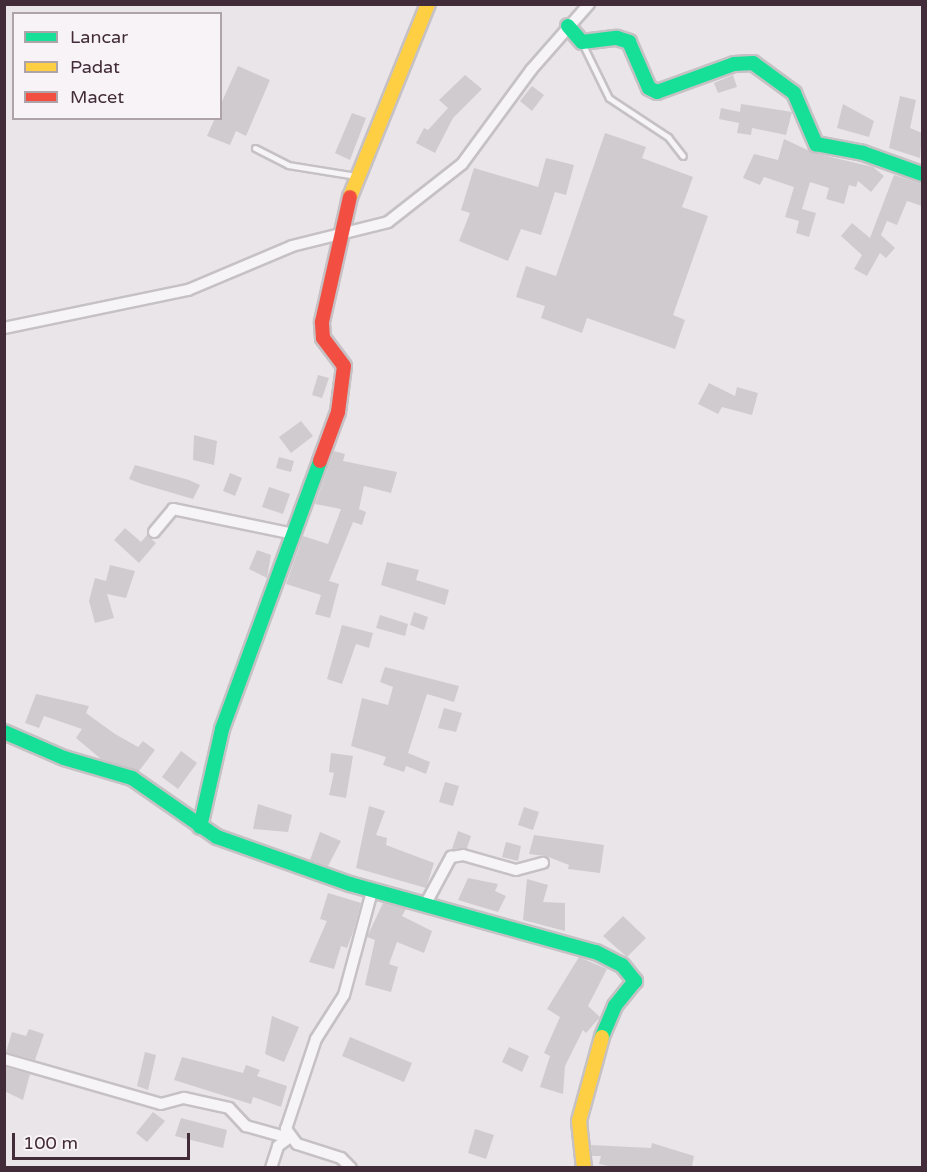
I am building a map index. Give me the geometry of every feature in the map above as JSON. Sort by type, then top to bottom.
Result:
[{"type":"street","points":[[200,827],[222,729],[338,412],[344,380],[344,366],[322,330],[339,235],[356,176],[428,4]]},
{"type":"street","points":[[4,328],[188,290],[264,256],[388,222],[453,172],[568,26],[589,4]]},
{"type":"street","points":[[568,26],[582,42],[617,38],[629,42],[649,88],[657,92],[734,64],[753,63],[794,93],[816,144],[863,153],[922,174]]},
{"type":"street","points":[[154,532],[174,509],[294,534]]},
{"type":"street","points":[[4,732],[64,758],[132,778],[200,827],[372,891],[557,945],[596,952],[622,965],[635,977],[615,1006],[593,1059],[579,1120],[584,1167]]},
{"type":"street","points":[[425,905],[451,857],[463,855],[516,870],[543,863]]},
{"type":"street","points":[[289,1138],[286,1129],[316,1039],[344,995],[372,891]]},
{"type":"street","points":[[4,1059],[160,1104],[184,1098],[229,1108],[246,1126],[289,1138],[341,1158],[351,1167]]},
{"type":"street","points":[[272,1167],[278,1146],[289,1138]]},
{"type":"lane","points":[[582,42],[609,98],[669,137],[683,156]]},
{"type":"lane","points":[[255,148],[288,165],[356,176]]},
{"type":"building","points":[[238,66],[270,80],[246,136],[236,131],[230,145],[207,136],[214,120],[222,120],[222,102]]},
{"type":"building","points":[[465,75],[482,89],[453,118],[435,153],[416,143],[424,128],[428,130],[448,108],[439,100]]},
{"type":"building","points":[[733,75],[737,87],[718,93],[714,83]]},
{"type":"building","points":[[532,86],[544,95],[532,111],[520,101]]},
{"type":"building","points":[[900,96],[916,100],[910,128],[922,133],[920,158],[889,148]]},
{"type":"building","points":[[741,104],[792,112],[786,135],[752,128],[751,135],[737,133],[739,123],[719,119],[721,108],[740,112]]},
{"type":"building","points":[[843,104],[874,121],[869,137],[837,128]]},
{"type":"building","points":[[352,113],[366,118],[350,160],[335,153]]},
{"type":"building","points":[[605,133],[646,147],[642,158],[693,177],[682,207],[708,216],[673,315],[685,320],[675,349],[587,318],[582,333],[541,318],[545,306],[516,297],[526,266],[556,276]]},
{"type":"building","points":[[784,139],[814,153],[873,167],[884,176],[871,192],[858,181],[856,187],[849,185],[844,204],[826,199],[829,188],[810,182],[802,209],[816,213],[809,237],[796,233],[799,221],[785,217],[794,187],[764,177],[760,185],[743,178],[754,154],[778,160]]},
{"type":"building","points":[[546,158],[574,165],[566,195],[555,192],[541,235],[521,229],[508,261],[459,241],[470,213],[461,210],[474,168],[538,187]]},
{"type":"building","points":[[894,175],[922,184],[922,206],[907,201],[897,225],[887,221],[881,235],[895,248],[886,258],[880,253],[867,276],[854,269],[862,255],[841,236],[852,223],[870,238]]},
{"type":"building","points":[[318,375],[329,378],[322,398],[312,395]]},
{"type":"building","points":[[709,383],[735,396],[737,387],[758,393],[752,415],[722,407],[718,414],[698,404]]},
{"type":"building","points":[[301,421],[313,436],[291,453],[279,437]]},
{"type":"building","points":[[194,435],[217,441],[214,465],[193,460]]},
{"type":"building","points":[[334,451],[345,454],[343,461],[397,472],[391,493],[364,486],[359,509],[366,512],[362,525],[353,522],[329,581],[339,584],[330,618],[315,614],[321,595],[286,584],[303,536],[328,544],[341,509],[315,504]]},
{"type":"building","points":[[279,457],[294,461],[291,472],[276,468]]},
{"type":"building","points":[[135,465],[200,485],[193,499],[142,484],[129,479]]},
{"type":"building","points":[[230,473],[242,478],[235,496],[223,491]]},
{"type":"building","points":[[269,487],[290,494],[283,514],[262,507]]},
{"type":"building","points":[[125,528],[141,542],[147,535],[156,543],[139,563],[114,540]]},
{"type":"building","points":[[257,550],[271,555],[267,578],[249,569]]},
{"type":"building","points":[[387,562],[419,570],[416,580],[449,590],[445,605],[381,585]]},
{"type":"building","points":[[110,565],[135,571],[126,598],[107,594],[114,618],[95,623],[89,601],[95,578],[106,581]]},
{"type":"building","points":[[414,612],[428,617],[424,630],[410,625]]},
{"type":"building","points":[[380,615],[408,624],[405,636],[376,628]]},
{"type":"building","points":[[342,625],[373,633],[369,648],[356,644],[342,684],[327,679]]},
{"type":"building","points":[[385,667],[459,686],[454,702],[427,694],[408,753],[430,762],[426,774],[406,766],[404,772],[383,765],[386,757],[351,746],[362,698],[388,705],[393,687],[380,682]]},
{"type":"building","points":[[36,694],[89,706],[86,713],[115,734],[138,747],[143,741],[155,750],[139,771],[101,759],[76,738],[82,729],[44,716],[39,728],[25,723]]},
{"type":"building","points":[[444,708],[462,713],[456,732],[438,728]]},
{"type":"building","points":[[181,751],[197,763],[178,789],[162,777]]},
{"type":"building","points":[[331,753],[353,756],[346,798],[329,795],[334,773],[329,772]]},
{"type":"building","points":[[445,782],[459,786],[453,806],[439,802]]},
{"type":"building","points":[[258,804],[292,815],[288,832],[253,829]]},
{"type":"building","points":[[369,806],[385,811],[376,835],[387,838],[386,845],[434,863],[426,888],[356,868]]},
{"type":"building","points":[[524,807],[539,812],[533,830],[518,825]]},
{"type":"building","points":[[458,831],[471,836],[467,848],[452,849]]},
{"type":"building","points":[[320,832],[341,841],[328,866],[310,860]]},
{"type":"building","points":[[534,835],[604,845],[600,873],[568,869],[569,865],[546,856],[529,854]]},
{"type":"building","points":[[506,842],[521,846],[518,861],[502,857]]},
{"type":"building","points":[[468,878],[498,884],[495,891],[506,896],[498,912],[458,900]]},
{"type":"building","points":[[527,879],[548,885],[543,902],[565,903],[565,931],[523,920]]},
{"type":"building","points":[[328,893],[361,903],[347,948],[341,946],[334,969],[309,962],[327,921],[320,919]]},
{"type":"building","points":[[383,903],[406,909],[402,916],[432,931],[424,953],[397,942],[389,964],[398,967],[391,992],[365,985],[375,940],[367,937]]},
{"type":"building","points":[[623,916],[646,938],[627,957],[603,936]]},
{"type":"building","points":[[579,957],[607,969],[588,1006],[600,1017],[586,1033],[583,1030],[565,1066],[563,1094],[540,1087],[550,1056],[544,1053],[560,1017],[547,1009]]},
{"type":"building","points":[[272,1016],[299,1027],[284,1062],[265,1054]]},
{"type":"building","points":[[29,1029],[44,1034],[35,1060],[6,1052],[12,1032],[26,1036]]},
{"type":"building","points":[[350,1037],[412,1063],[404,1082],[342,1056]]},
{"type":"building","points":[[509,1047],[529,1056],[522,1072],[502,1062]]},
{"type":"building","points":[[145,1052],[156,1055],[148,1090],[137,1086]]},
{"type":"building","points":[[182,1057],[243,1073],[246,1065],[260,1070],[257,1076],[287,1086],[281,1107],[253,1097],[251,1104],[174,1080]]},
{"type":"building","points":[[4,1067],[30,1074],[23,1100],[4,1091]]},
{"type":"building","points":[[153,1112],[165,1121],[147,1142],[136,1133]]},
{"type":"building","points":[[181,1118],[227,1130],[223,1148],[175,1136]]},
{"type":"building","points":[[475,1129],[494,1135],[486,1159],[468,1153]]},
{"type":"building","points":[[652,1143],[694,1156],[692,1167],[613,1167],[599,1164],[601,1156],[592,1156],[591,1145],[651,1148]]},
{"type":"traffic: fast","points":[[568,26],[582,42],[617,38],[629,42],[649,88],[657,92],[734,64],[753,63],[794,93],[816,144],[863,153],[922,174]]},
{"type":"traffic: fast","points":[[200,827],[222,729],[320,461]]},
{"type":"traffic: fast","points":[[4,732],[64,758],[132,778],[217,837],[350,884],[596,952],[622,965],[635,981],[615,1006],[602,1037]]},
{"type":"traffic: slow","points":[[350,197],[428,4]]},
{"type":"traffic: slow","points":[[584,1168],[579,1121],[602,1037]]},
{"type":"traffic: jam","points":[[320,461],[338,412],[344,366],[323,338],[322,322],[350,197]]}]
